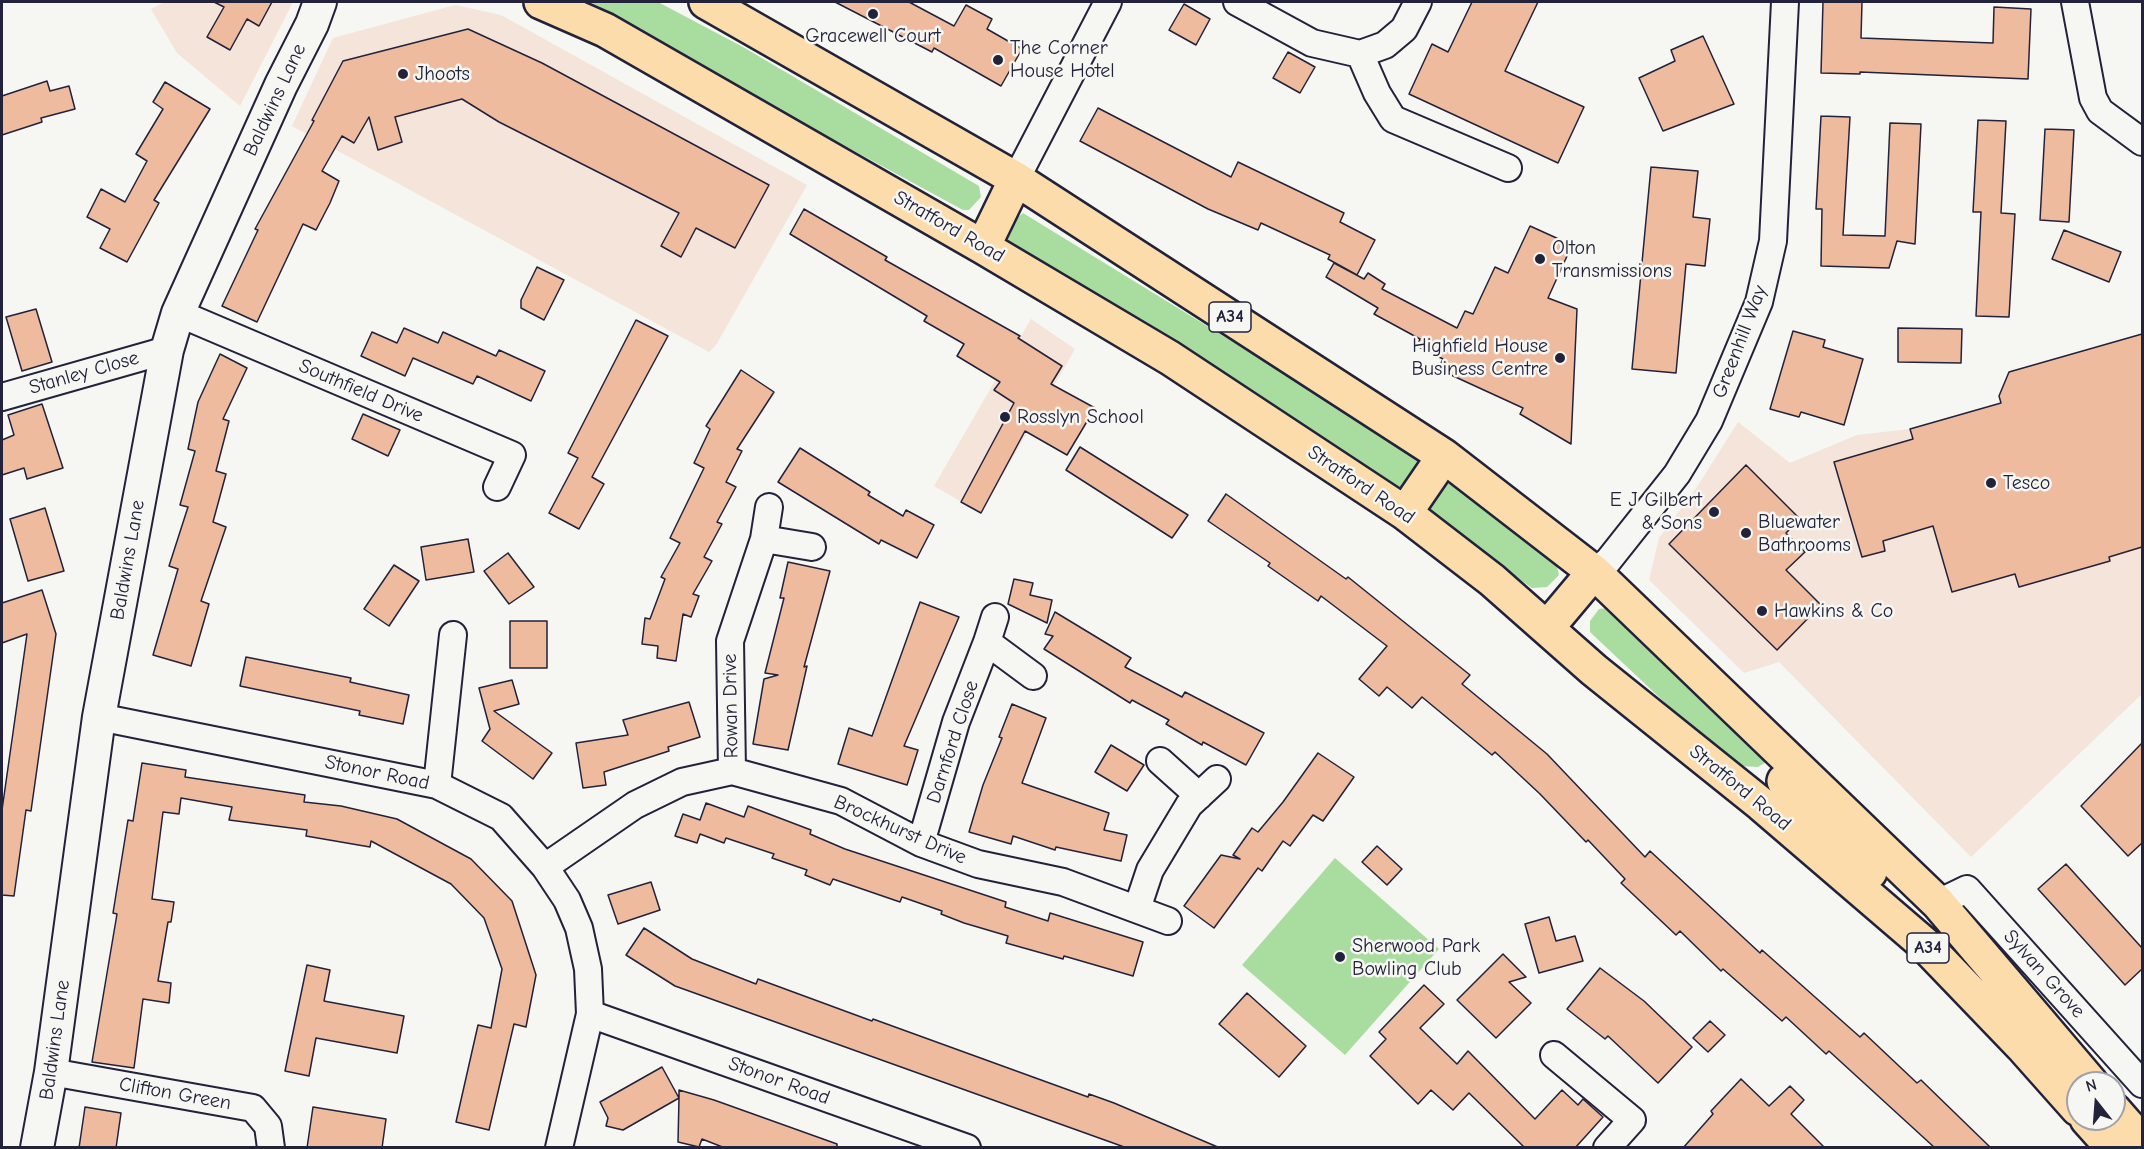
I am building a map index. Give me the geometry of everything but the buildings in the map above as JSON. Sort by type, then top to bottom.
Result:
[{"type":"highway","name":"Stratford Road","points":[[541,2],[605,30],[983,247],[1170,358],[1405,513],[1492,580],[1594,670],[1761,804],[1923,943],[2066,1096]]},
{"type":"highway","name":"A34","points":[[706,2],[1016,179],[1444,456],[1594,572],[1791,774],[1938,903],[2081,1071]]},
{"type":"highway","points":[[983,247],[1016,179]]},
{"type":"highway","points":[[1405,513],[1444,456]]},
{"type":"highway","points":[[1547,628],[1594,572]]},
{"type":"highway","points":[[1761,804],[1791,774],[1806,808],[1874,876],[1923,943]]},
{"type":"highway","points":[[2100,1132],[2142,1142]]},
{"type":"street","name":"Baldwins Lane","points":[[38,1148],[51,1072],[99,717],[167,350],[178,313],[280,85],[312,24],[320,2]]},
{"type":"street","points":[[1016,179],[1108,2]]},
{"type":"street","points":[[1237,2],[1312,43],[1360,54],[1385,45],[1404,29],[1418,2]]},
{"type":"street","name":"Greenhill Way","points":[[1594,572],[1608,561],[1677,474],[1709,421],[1760,302],[1773,241],[1785,2]]},
{"type":"street","points":[[2074,2],[2093,98],[2100,111],[2142,142]]},
{"type":"street","points":[[1360,54],[1377,93],[1393,118],[1508,168]]},
{"type":"street","name":"Southfield Drive","points":[[178,313],[512,454],[497,487]]},
{"type":"street","name":"Stanley Close","points":[[2,397],[167,350]]},
{"type":"street","name":"Rowan Drive","points":[[732,771],[730,641],[764,539],[769,507]]},
{"type":"street","points":[[764,539],[812,547]]},
{"type":"street","name":"Darnford Close","points":[[921,843],[956,722],[987,642],[994,617]]},
{"type":"street","points":[[437,785],[453,635]]},
{"type":"street","points":[[987,642],[1033,676]]},
{"type":"street","name":"Stonor Road","points":[[99,717],[437,785],[501,817],[545,867],[567,900],[579,928],[588,969],[590,1014],[559,1148]]},
{"type":"street","points":[[1137,909],[1150,870],[1189,805],[1208,788],[1160,761]]},
{"type":"street","name":"Brockhurst Drive","points":[[545,867],[635,805],[682,782],[732,771],[841,801],[921,843],[978,864],[1063,882],[1168,921]]},
{"type":"street","name":"Sylvan Grove","points":[[1938,903],[1967,889],[2142,1084]]},
{"type":"street","name":"Stonor Road","points":[[590,1014],[967,1148]]},
{"type":"street","points":[[1554,1055],[1632,1120],[1607,1148]]},
{"type":"street","name":"Clifton Green","points":[[51,1072],[253,1108],[268,1126],[271,1148]]},
{"type":"shaded area","points":[[165,2],[293,2],[240,106],[177,53],[151,9]]},
{"type":"shaded area","points":[[455,5],[501,15],[807,185],[716,345],[709,352],[292,126],[333,38]]},
{"type":"shaded area","name":"Rosslyn School","points":[[1031,319],[1075,349],[981,513],[934,486]]},
{"type":"shaded area","points":[[2142,362],[2142,694],[1971,857],[1779,662],[1744,673],[1649,580],[1659,538],[1697,487],[1738,422],[1790,463],[1857,435],[1910,429]]},
{"type":"green space","points":[[580,2],[658,2],[743,47],[979,186],[981,197],[969,210],[963,210]]},
{"type":"green space","points":[[1023,213],[1419,456],[1424,467],[1403,494],[1390,491],[1008,242],[1006,233],[1009,225]]},
{"type":"green space","points":[[1457,483],[1556,562],[1559,575],[1547,587],[1532,588],[1432,518],[1429,511],[1434,500],[1447,484]]},
{"type":"green space","points":[[1610,608],[1768,761],[1758,767],[1740,766],[1727,761],[1590,632],[1590,621],[1599,609]]},
{"type":"green space","name":"Sherwood Park Bowling Club","points":[[1335,858],[1439,949],[1345,1055],[1242,965]]},
{"type":"place","name":"Gracewell Court","points":[[873,14]]},
{"type":"place","name":"The Corner House Hotel","points":[[998,60]]},
{"type":"place","name":"Jhoots","points":[[403,74]]},
{"type":"place","name":"Olton Transmissions","points":[[1540,259]]},
{"type":"place","name":"Highfield House Business Centre","points":[[1560,358]]},
{"type":"place","name":"Rosslyn School","points":[[1005,417]]},
{"type":"place","name":"Tesco","points":[[1991,483]]},
{"type":"place","name":"E J Gilbert & Sons","points":[[1714,512]]},
{"type":"place","name":"Bluewater Bathrooms","points":[[1746,533]]},
{"type":"place","name":"Hawkins & Co","points":[[1762,611]]},
{"type":"place","name":"Sherwood Park Bowling Club","points":[[1340,957]]}]
